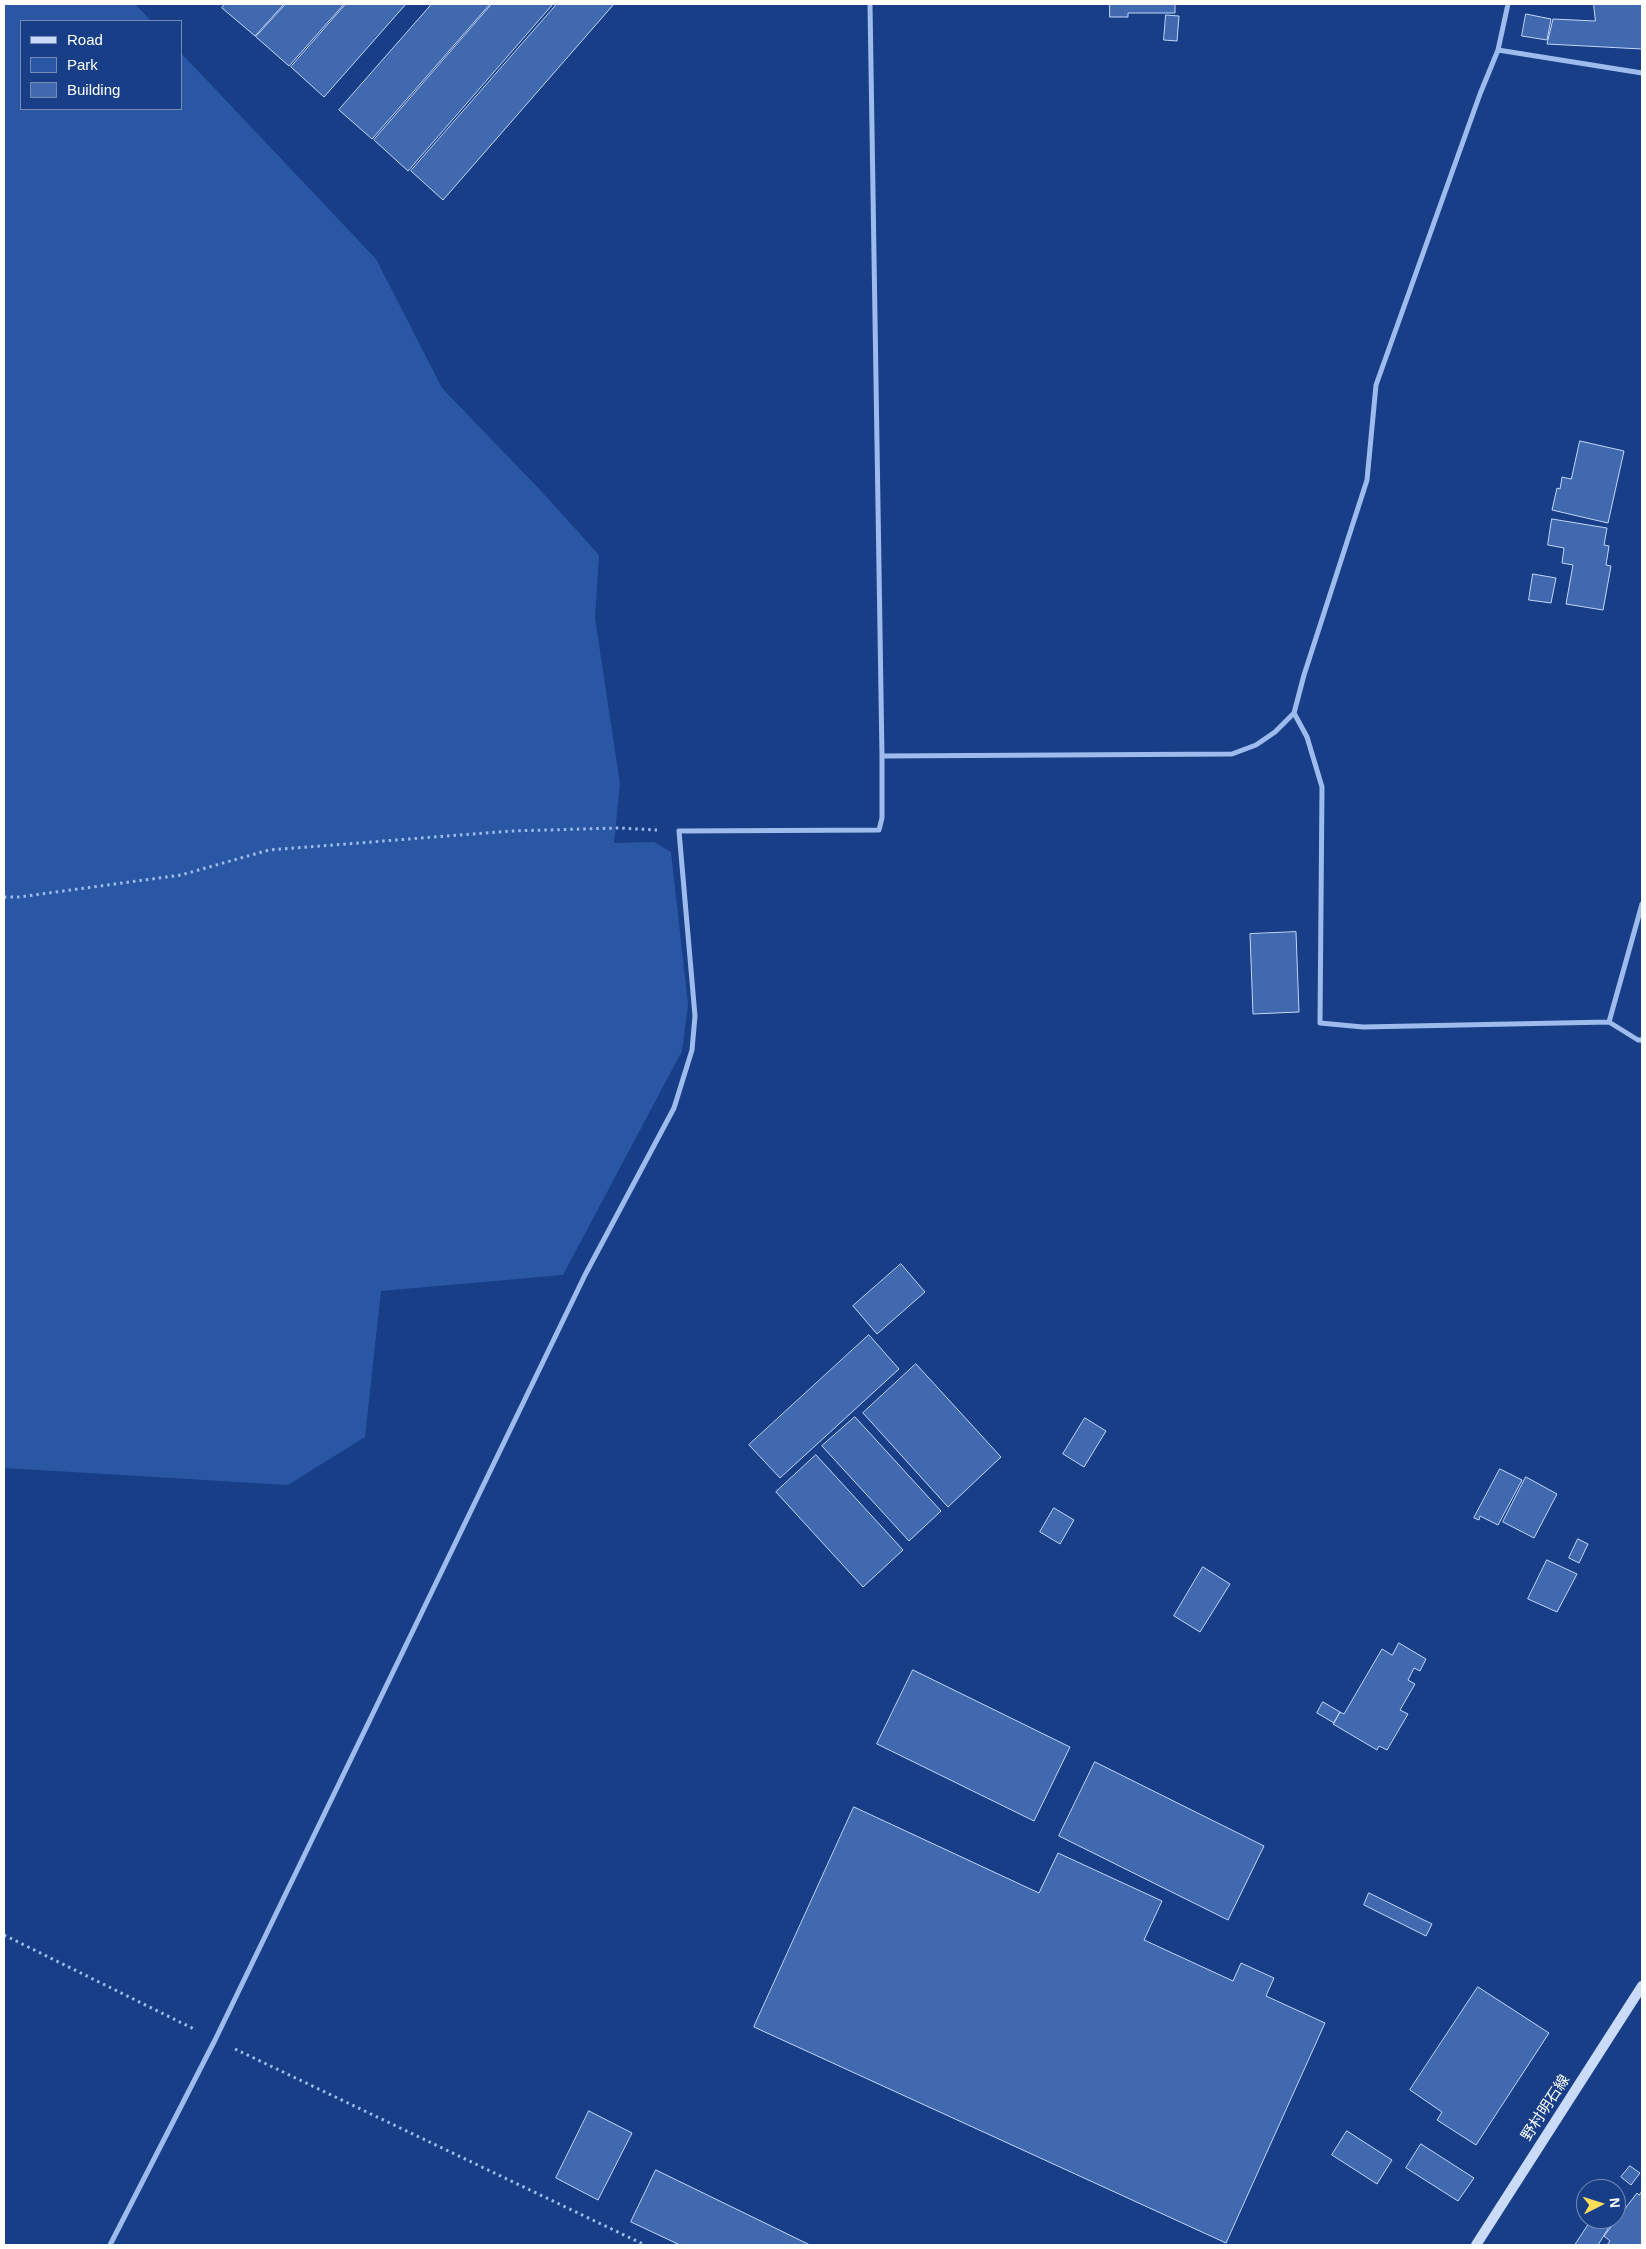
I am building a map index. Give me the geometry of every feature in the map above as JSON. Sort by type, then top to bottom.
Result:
[{"type":"main road","name":"野村明石線","points":[[1476,2245],[1642,1986]]},
{"type":"street","points":[[110,2245],[215,2040],[581,1284],[674,1108],[692,1050],[696,1016],[679,831],[879,830],[882,818],[882,756],[870,4]]},
{"type":"street","points":[[882,756],[1232,754],[1256,745],[1275,732],[1294,713],[1368,480],[1376,385],[1480,94],[1498,50],[1508,4]]},
{"type":"street","points":[[1498,50],[1642,73]]},
{"type":"street","points":[[1294,713],[1307,737],[1322,787],[1320,1022],[1363,1027],[1609,1022],[1638,1040],[1642,1040]]},
{"type":"street","points":[[1609,1022],[1642,904]]},
{"type":"path","points":[[4,897],[19,897],[181,876],[269,850],[511,831],[618,828],[679,831]]},
{"type":"path","points":[[4,1936],[215,2040],[645,2245]]},
{"type":"green space","points":[[4,4],[135,4],[150,20],[20,20],[20,110],[182,110],[182,54],[376,259],[442,388],[543,493],[599,555],[595,618],[620,784],[614,843],[654,842],[671,852],[688,1005],[682,1051],[563,1275],[381,1291],[365,1437],[288,1485],[4,1468]]},
{"type":"building","points":[[225,4],[284,4],[255,36],[222,8]]},
{"type":"building","points":[[286,4],[344,4],[289,66],[256,37]]},
{"type":"building","points":[[346,4],[406,4],[324,97],[291,67]]},
{"type":"building","points":[[432,4],[490,4],[372,139],[339,110]]},
{"type":"building","points":[[492,4],[553,4],[408,171],[374,140]]},
{"type":"building","points":[[557,4],[614,4],[443,200],[411,171]]},
{"type":"building","points":[[1110,4],[1175,4],[1175,13],[1128,13],[1128,17],[1110,17]]},
{"type":"building","points":[[1594,4],[1642,4],[1642,49],[1547,44],[1553,19],[1595,21]]},
{"type":"building","points":[[1526,14],[1551,19],[1547,40],[1522,36]]},
{"type":"building","points":[[1166,15],[1179,16],[1177,41],[1164,40]]},
{"type":"building","points":[[1580,441],[1624,451],[1608,523],[1552,510],[1557,488],[1560,489],[1562,477],[1571,479]]},
{"type":"building","points":[[1552,519],[1607,528],[1604,545],[1609,546],[1606,565],[1611,566],[1603,610],[1566,604],[1573,565],[1562,563],[1564,548],[1548,545]]},
{"type":"building","points":[[1533,574],[1556,578],[1551,603],[1529,600]]},
{"type":"building","points":[[1296,932],[1299,1012],[1253,1014],[1250,934]]},
{"type":"building","points":[[901,1264],[925,1292],[877,1334],[853,1306]]},
{"type":"building","points":[[869,1335],[899,1369],[780,1478],[749,1445]]},
{"type":"building","points":[[916,1364],[1001,1457],[948,1507],[863,1413]]},
{"type":"building","points":[[855,1417],[941,1511],[909,1541],[822,1446]]},
{"type":"building","points":[[1085,1418],[1106,1431],[1084,1467],[1063,1454]]},
{"type":"building","points":[[816,1455],[903,1550],[863,1587],[776,1492]]},
{"type":"building","points":[[1500,1469],[1522,1480],[1498,1525],[1480,1516],[1479,1520],[1474,1518]]},
{"type":"building","points":[[1526,1477],[1557,1494],[1534,1538],[1503,1522]]},
{"type":"building","points":[[1054,1508],[1074,1520],[1060,1544],[1040,1532]]},
{"type":"building","points":[[1578,1539],[1588,1544],[1579,1563],[1569,1558]]},
{"type":"building","points":[[1547,1560],[1577,1574],[1557,1612],[1528,1599]]},
{"type":"building","points":[[1203,1567],[1230,1584],[1200,1632],[1174,1616]]},
{"type":"building","points":[[1399,1643],[1426,1659],[1420,1671],[1414,1668],[1408,1680],[1415,1684],[1400,1710],[1408,1714],[1387,1750],[1379,1746],[1377,1750],[1333,1724],[1340,1712],[1344,1714],[1382,1649],[1392,1655]]},
{"type":"building","points":[[913,1670],[1070,1747],[1034,1821],[877,1744]]},
{"type":"building","points":[[1323,1702],[1340,1712],[1334,1723],[1317,1713]]},
{"type":"building","points":[[1095,1762],[1264,1846],[1228,1920],[1059,1836]]},
{"type":"building","points":[[854,1807],[1039,1893],[1058,1853],[1162,1901],[1144,1940],[1233,1981],[1241,1963],[1274,1978],[1266,1996],[1325,2023],[1226,2243],[754,2027]]},
{"type":"building","points":[[1369,1893],[1432,1924],[1426,1936],[1364,1905]]},
{"type":"building","points":[[1478,1987],[1549,2033],[1476,2145],[1437,2120],[1442,2112],[1410,2090]]},
{"type":"building","points":[[589,2111],[632,2133],[598,2200],[556,2178]]},
{"type":"building","points":[[1347,2131],[1392,2160],[1377,2184],[1332,2155]]},
{"type":"building","points":[[1421,2144],[1474,2178],[1458,2201],[1406,2168]]},
{"type":"building","points":[[1630,2166],[1640,2173],[1631,2185],[1626,2179],[1621,2177]]},
{"type":"building","points":[[656,2170],[810,2245],[680,2245],[631,2222]]},
{"type":"building","points":[[1642,2191],[1642,2245],[1607,2245],[1610,2241],[1604,2236],[1609,2229],[1626,2229],[1626,2207],[1637,2193],[1639,2195]]},
{"type":"building","points":[[1585,2229],[1608,2229],[1598,2245],[1575,2245]]}]
